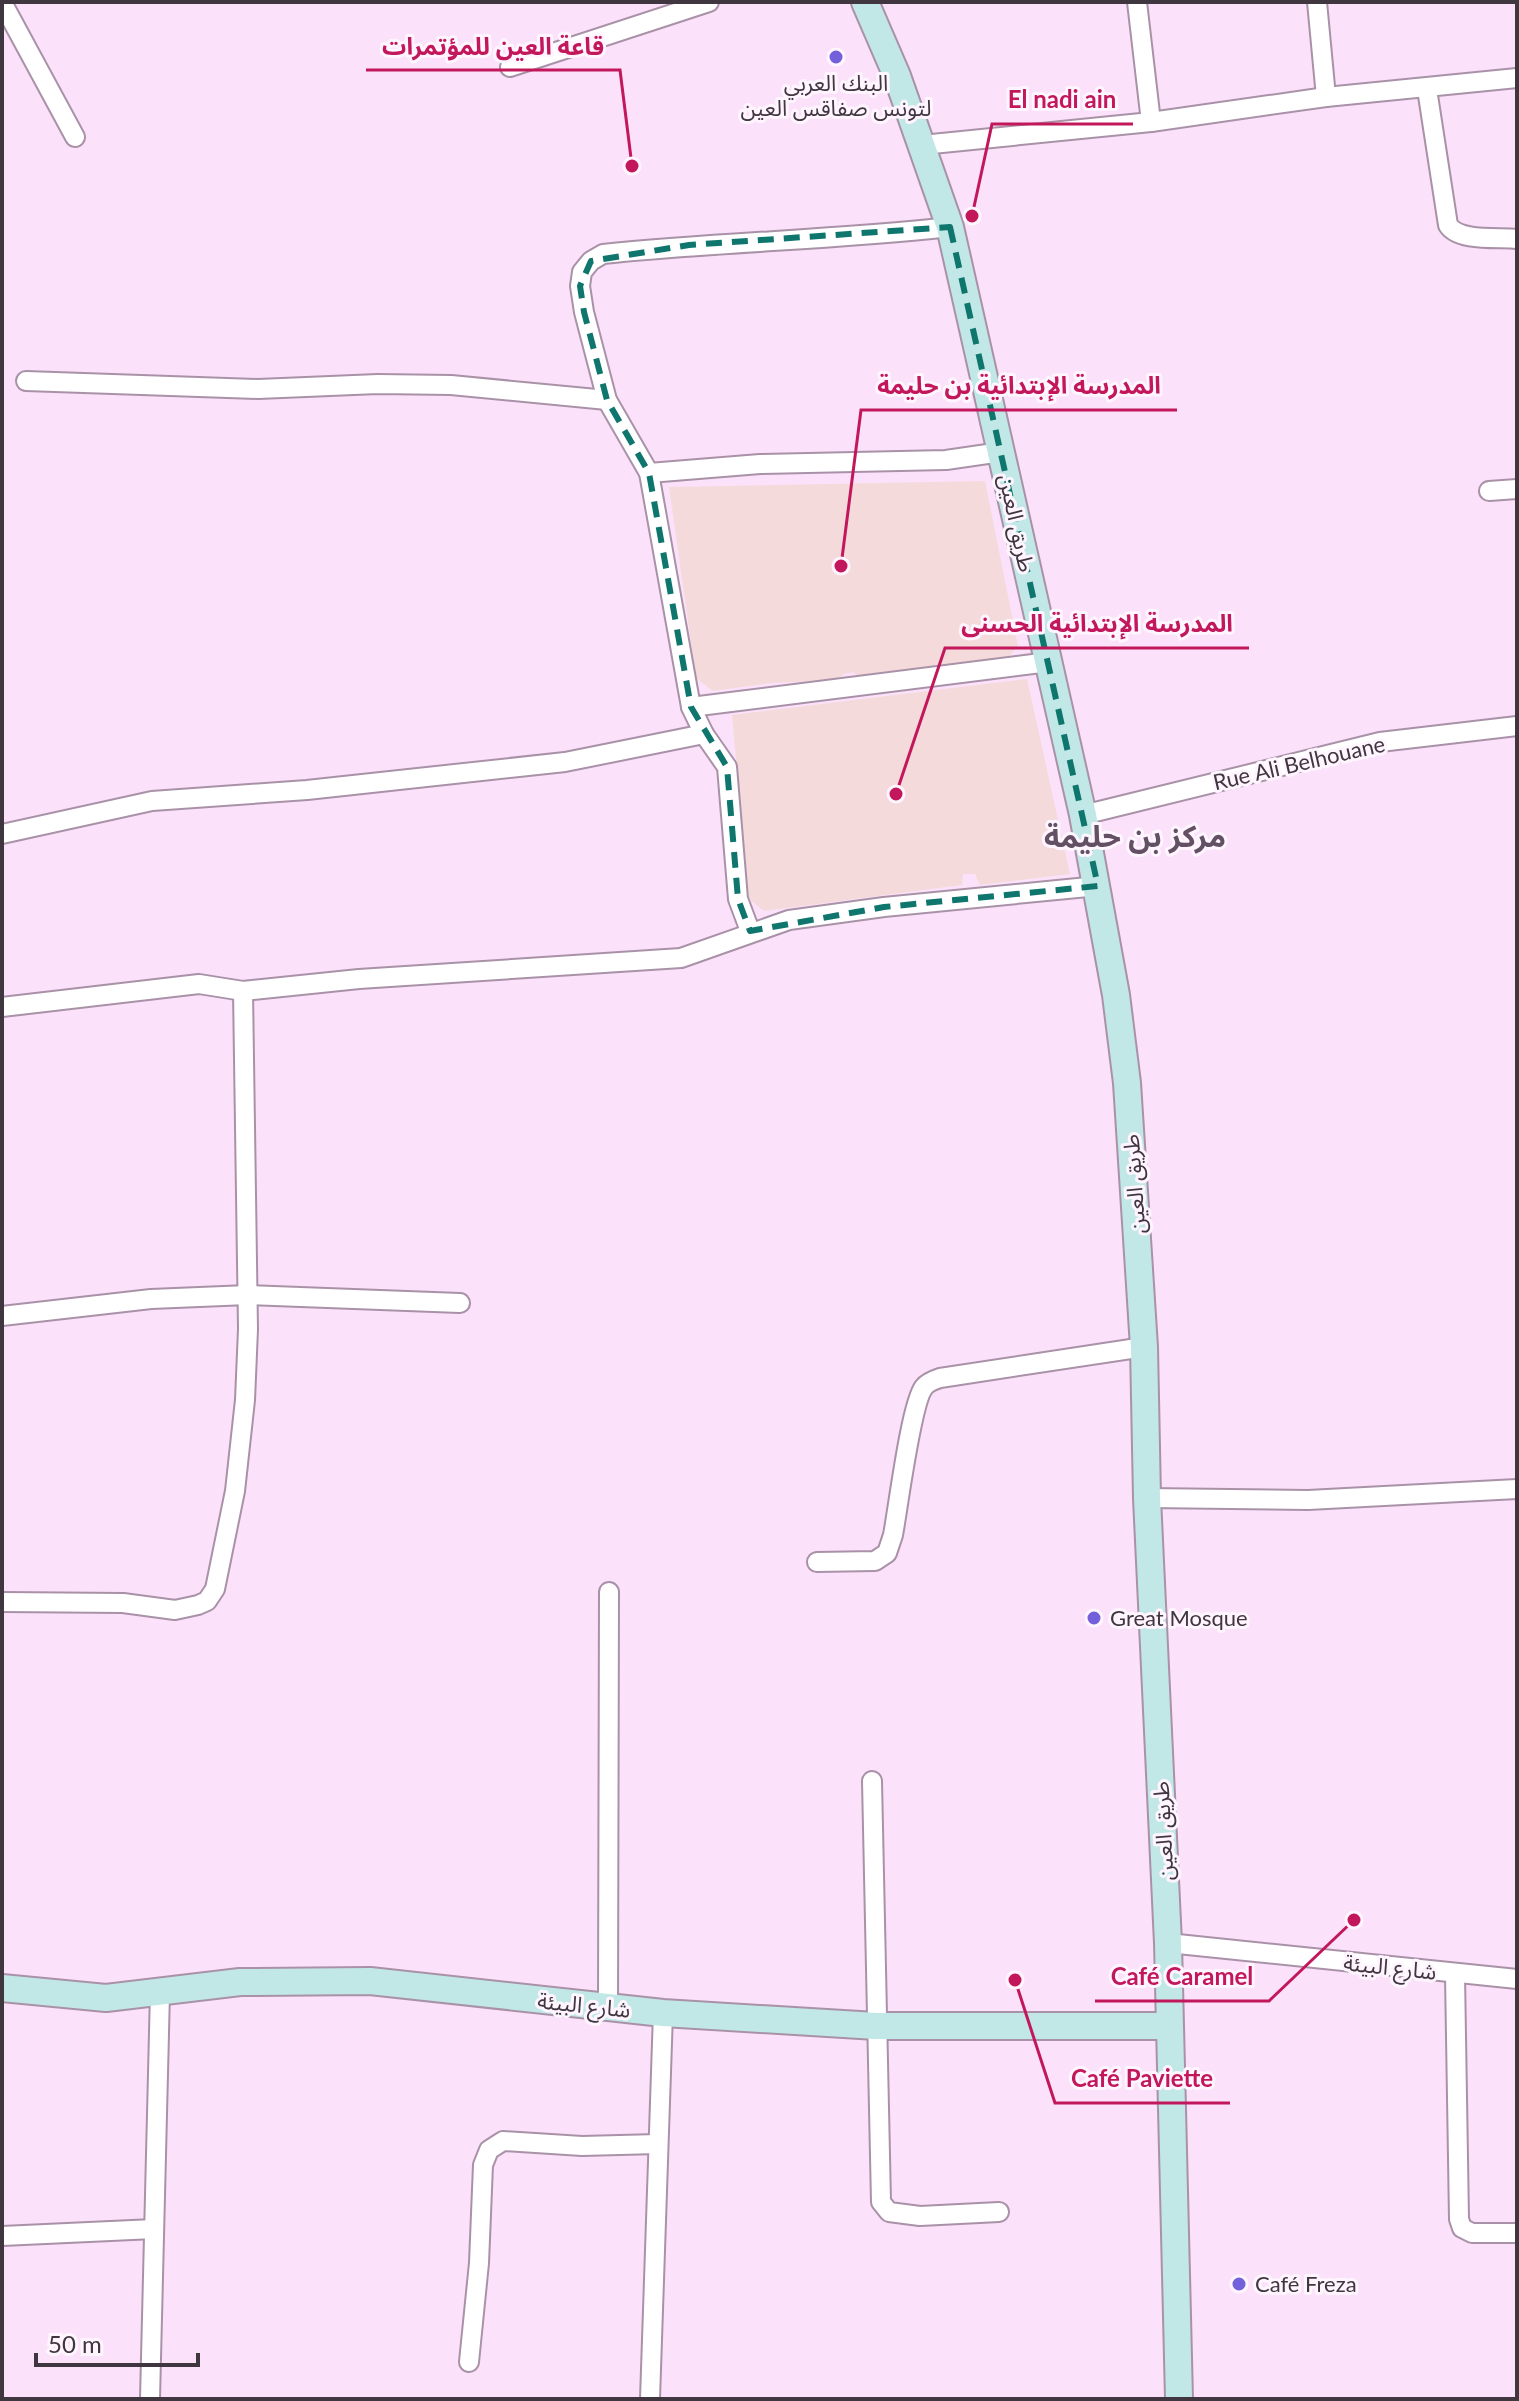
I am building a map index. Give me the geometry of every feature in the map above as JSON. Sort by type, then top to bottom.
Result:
[{"type":"main road","name":"طريق العين","points":[[865,2],[897,76],[950,227],[1083,815],[1116,995],[1127,1083],[1144,1347],[1147,1498],[1168,1943],[1179,2399]]},
{"type":"main road","name":"شارع البيئة","points":[[2,1988],[106,1998],[240,1982],[370,1981],[663,2013],[876,2026],[1169,2026]]},
{"type":"street","points":[[2,2],[75,137]]},
{"type":"street","points":[[510,67],[709,2]]},
{"type":"street","points":[[1137,2],[1151,122]]},
{"type":"street","points":[[1317,2],[1326,97]]},
{"type":"street","points":[[922,145],[1151,122],[1326,97],[1517,78]]},
{"type":"street","points":[[1427,89],[1448,225],[1452,231],[1462,235],[1517,239]]},
{"type":"street","points":[[750,931],[738,899],[727,767],[704,734],[691,707],[649,473],[607,400],[584,312],[580,286],[582,272],[591,261],[603,254],[950,227]]},
{"type":"street","points":[[26,381],[258,389],[378,384],[451,385],[607,400]]},
{"type":"street","points":[[649,473],[760,464],[946,460],[1001,452]]},
{"type":"street","points":[[1489,491],[1517,489]]},
{"type":"street","points":[[691,707],[1049,662]]},
{"type":"street","name":"Rue Ali Belhouane","points":[[1083,815],[1380,742],[1517,726]]},
{"type":"street","points":[[2,834],[152,801],[307,790],[565,762],[704,734]]},
{"type":"street","points":[[2,1007],[199,984],[243,991],[359,979],[681,958],[726,944],[750,931],[789,920],[884,907],[1098,886]]},
{"type":"street","points":[[2,1602],[123,1603],[175,1610],[207,1601],[215,1589],[241,1445],[248,1295],[243,991]]},
{"type":"street","points":[[2,1316],[151,1299],[248,1295],[460,1303]]},
{"type":"street","points":[[817,1562],[875,1561],[887,1553],[918,1399],[923,1388],[931,1382],[940,1378],[1144,1347]]},
{"type":"street","points":[[1147,1498],[1308,1500],[1517,1489]]},
{"type":"street","points":[[608,2008],[609,1592]]},
{"type":"street","points":[[872,1781],[881,2202],[894,2214],[920,2216],[999,2212]]},
{"type":"street","name":"شارع البيئة","points":[[1168,1943],[1517,1979]]},
{"type":"street","points":[[1455,1975],[1459,2219],[1462,2228],[1472,2233],[1517,2233]]},
{"type":"street","points":[[150,2399],[160,1992]]},
{"type":"street","points":[[650,2399],[663,2013]]},
{"type":"street","points":[[469,2362],[479,2263],[483,2165],[489,2150],[503,2141],[582,2146],[658,2144]]},
{"type":"street","points":[[2,2236],[154,2229]]},
{"type":"highlighted area","points":[[950,227],[1098,886],[884,907],[750,931],[738,899],[727,767],[691,707],[649,473],[607,400],[584,312],[580,286],[591,261],[689,245]]},
{"type":"shaded area","points":[[985,481],[1018,646],[1008,658],[858,678],[854,672],[843,674],[839,680],[771,683],[713,691],[696,678],[669,487]]},
{"type":"shaded area","points":[[1027,679],[1070,874],[980,885],[975,874],[963,874],[962,885],[764,911],[749,899],[732,715]]},
{"type":"place","name":"البنك العربي لتونس صفاقس العين","points":[[836,57]]},
{"type":"place","name":"قاعة العين للمؤتمرات","points":[[632,166]]},
{"type":"place","name":"El nadi ain","points":[[972,216]]},
{"type":"place","name":"المدرسة الإبتدائية بن حليمة","points":[[841,566]]},
{"type":"place","name":"المدرسة الإبتدائية الحسنى","points":[[896,794]]},
{"type":"place","name":"Great Mosque","points":[[1094,1618]]},
{"type":"place","name":"Café Caramel","points":[[1354,1920]]},
{"type":"place","name":"Café Paviette","points":[[1015,1980]]},
{"type":"place","name":"Café Freza","points":[[1239,2284]]},
{"type":"district","name":"مركز بن حليمة","points":[[1135,837]]}]
